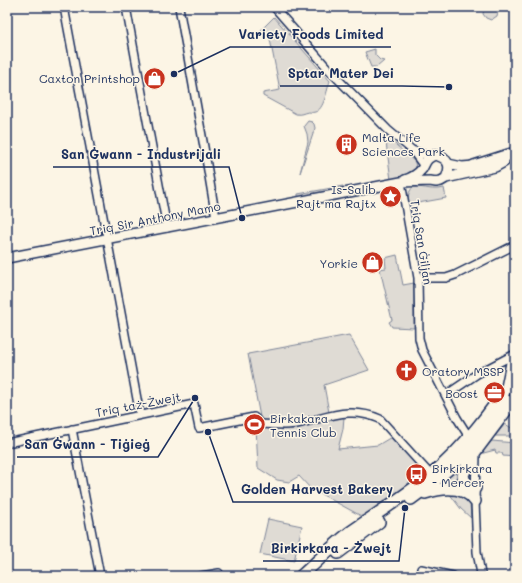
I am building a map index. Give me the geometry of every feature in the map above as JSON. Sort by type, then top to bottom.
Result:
[{"type":"highway","points":[[474,166],[515,153]]},
{"type":"highway","points":[[311,576],[347,544],[434,483],[456,464],[515,376]]},
{"type":"highway","points":[[301,576],[347,534],[431,475],[475,437],[515,389]]},
{"type":"highway","points":[[475,437],[463,475],[466,483],[475,488]]},
{"type":"highway","points":[[413,498],[438,489],[454,488],[470,494],[475,500]]},
{"type":"main road","name":"Triq Sir Anthony Mamo","points":[[401,182],[415,176],[423,167],[426,160],[435,155],[443,157],[448,164],[462,167],[511,160]]},
{"type":"main road","name":"Triq Sir Anthony Mamo","points":[[7,258],[401,182],[436,182],[446,178],[495,167],[511,160]]},
{"type":"main road","points":[[446,178],[449,171],[448,164]]},
{"type":"main road","points":[[423,167],[424,176],[430,181]]},
{"type":"street","points":[[64,7],[140,415]]},
{"type":"street","points":[[126,7],[167,228]]},
{"type":"street","points":[[179,7],[216,218]]},
{"type":"street","points":[[274,7],[331,72],[388,130],[412,150],[423,167]]},
{"type":"street","points":[[412,150],[430,157]]},
{"type":"street","name":"Triq San Ġiljan","points":[[401,182],[418,278],[419,338],[422,350],[446,395],[475,437]]},
{"type":"street","points":[[418,278],[446,278],[455,275],[515,245]]},
{"type":"street","points":[[446,395],[477,374],[513,356]]},
{"type":"street","points":[[504,393],[513,356]]},
{"type":"street","points":[[480,576],[481,574],[477,552],[475,500],[476,454],[515,402]]},
{"type":"street","name":"Triq taż-Żwejt","points":[[7,442],[194,404],[199,428],[254,417],[260,424],[300,424],[314,419],[343,413],[358,412],[370,414],[380,419],[431,475]]},
{"type":"street","points":[[72,428],[100,576]]},
{"type":"street","points":[[201,576],[219,572]]},
{"type":"street","points":[[420,573],[453,576]]},
{"type":"shaded area","points":[[484,7],[497,7],[497,16],[491,20],[486,18],[483,14]]},
{"type":"shaded area","points":[[274,17],[330,81],[325,99],[321,107],[315,112],[296,114],[263,96],[263,93],[280,90],[269,34],[254,37]]},
{"type":"shaded area","points":[[375,49],[375,55],[380,60],[384,61],[377,67],[371,67],[365,52]]},
{"type":"shaded area","points":[[308,121],[314,124],[315,128],[300,173],[308,142],[304,126]]},
{"type":"shaded area","points":[[385,135],[415,162],[416,168],[411,175],[391,180]]},
{"type":"shaded area","points":[[343,186],[344,191],[298,197],[298,194]]},
{"type":"shaded area","points":[[414,187],[432,189],[444,188],[446,198],[407,205],[409,192]]},
{"type":"shaded area","points":[[396,188],[400,200],[384,204],[382,190]]},
{"type":"shaded area","points":[[397,255],[403,285],[414,283],[414,328],[392,327],[389,322],[392,320],[380,269],[386,268],[385,258]]},
{"type":"shaded area","points":[[349,335],[369,370],[324,385],[330,418],[344,417],[343,429],[338,449],[378,445],[393,436],[421,469],[402,490],[363,517],[310,488],[299,476],[289,482],[277,480],[258,468],[256,426],[260,425],[260,417],[248,354]]},
{"type":"shaded area","points":[[505,424],[515,430],[515,436],[495,436]]},
{"type":"shaded area","points":[[492,441],[515,443],[515,457],[503,456],[502,453],[496,453],[495,450],[480,454]]},
{"type":"shaded area","points":[[465,458],[467,490],[434,487]]},
{"type":"shaded area","points":[[450,492],[466,499],[470,503],[471,518],[461,509],[449,493]]},
{"type":"shaded area","points":[[268,519],[302,526],[294,561],[260,554]]},
{"type":"place","name":"Variety Foods Limited","points":[[174,74]]},
{"type":"place","name":"Caxton Printshop","points":[[155,78]]},
{"type":"place","name":"Sptar Mater Dei","points":[[449,87]]},
{"type":"place","name":"Malta Life Sciences Park","points":[[346,144]]},
{"type":"place","name":"Is-Salib Rajt ma Rajtx","points":[[391,196]]},
{"type":"place","name":"San Ġwann - Industrijali","points":[[242,218]]},
{"type":"place","name":"Yorkie","points":[[373,263]]},
{"type":"place","name":"Oratory MSSP","points":[[407,371]]},
{"type":"place","name":"Boost","points":[[494,393]]},
{"type":"place","name":"San Ġwann - Tiġieġ","points":[[195,398]]},
{"type":"place","name":"Birkakara Tennis Club","points":[[254,425]]},
{"type":"place","name":"Golden Harvest Bakery","points":[[208,432]]},
{"type":"place","name":"Birkirkara - Mercer","points":[[416,475]]},
{"type":"place","name":"Birkirkara - Żwejt","points":[[405,508]]}]
